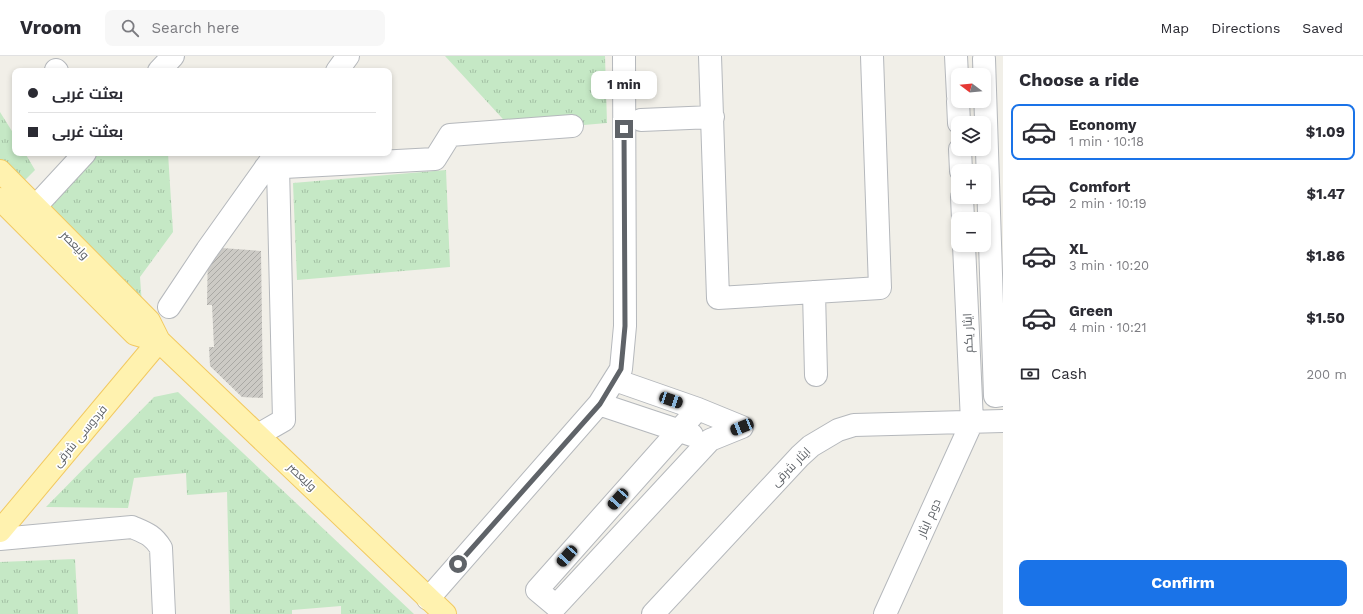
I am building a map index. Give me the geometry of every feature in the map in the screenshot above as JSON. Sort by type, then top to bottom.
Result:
[{"type":"main road","name":"ولیعصر","points":[[0,170],[30,213],[135,334],[159,341],[445,614]]},
{"type":"main road","name":"ولیعصر","points":[[0,198],[30,213]]},
{"type":"main road","name":"فردوسی شرقی","points":[[0,531],[159,341]]},
{"type":"street","points":[[162,68],[173,56]]},
{"type":"street","points":[[339,68],[348,56]]},
{"type":"street","points":[[428,599],[600,404],[621,369],[625,326],[624,56]]},
{"type":"street","points":[[710,56],[718,298],[880,288],[872,56]]},
{"type":"street","points":[[956,56],[957,68]]},
{"type":"street","points":[[984,59],[995,396],[1003,396]]},
{"type":"street","points":[[641,120],[713,117]]},
{"type":"street","points":[[273,162],[435,159],[450,135],[572,126]]},
{"type":"street","points":[[30,213],[82,156]]},
{"type":"street","points":[[169,307],[207,250],[273,162]]},
{"type":"street","points":[[258,435],[284,420],[273,162]]},
{"type":"street","name":"ایثار یکم","points":[[964,252],[972,422]]},
{"type":"street","points":[[814,292],[816,375]]},
{"type":"street","points":[[615,380],[698,410],[742,427],[710,440],[556,606],[537,590],[698,410]]},
{"type":"street","points":[[600,404],[710,440]]},
{"type":"street","name":"ایثار شرقی","points":[[653,614],[800,456],[811,446],[838,430],[854,426],[1003,421]]},
{"type":"street","name":"دوم ایثار","points":[[885,614],[972,422]]},
{"type":"street","points":[[0,539],[132,527],[146,533],[156,539],[161,548],[164,614]]},
{"type":"green space","points":[[445,56],[605,56],[607,123],[514,131]]},
{"type":"green space","points":[[0,112],[12,131],[12,156],[27,156],[35,170],[20,185],[0,166]]},
{"type":"green space","points":[[94,156],[168,156],[173,232],[140,277],[142,305],[49,211],[53,201]]},
{"type":"green space","points":[[446,170],[450,267],[297,280],[293,183]]},
{"type":"green space","points":[[178,392],[414,614],[341,614],[341,606],[292,610],[292,614],[230,614],[227,492],[187,495],[186,473],[134,478],[128,508],[46,507],[154,397]]},
{"type":"green space","points":[[75,559],[78,614],[0,614],[0,562]]},
{"type":"building","points":[[208,247],[261,251],[263,398],[242,397],[210,366],[209,347],[214,347],[212,305],[207,305]]},
{"type":"route","points":[[458,564],[600,404],[621,369],[625,326],[624,129]]}]
